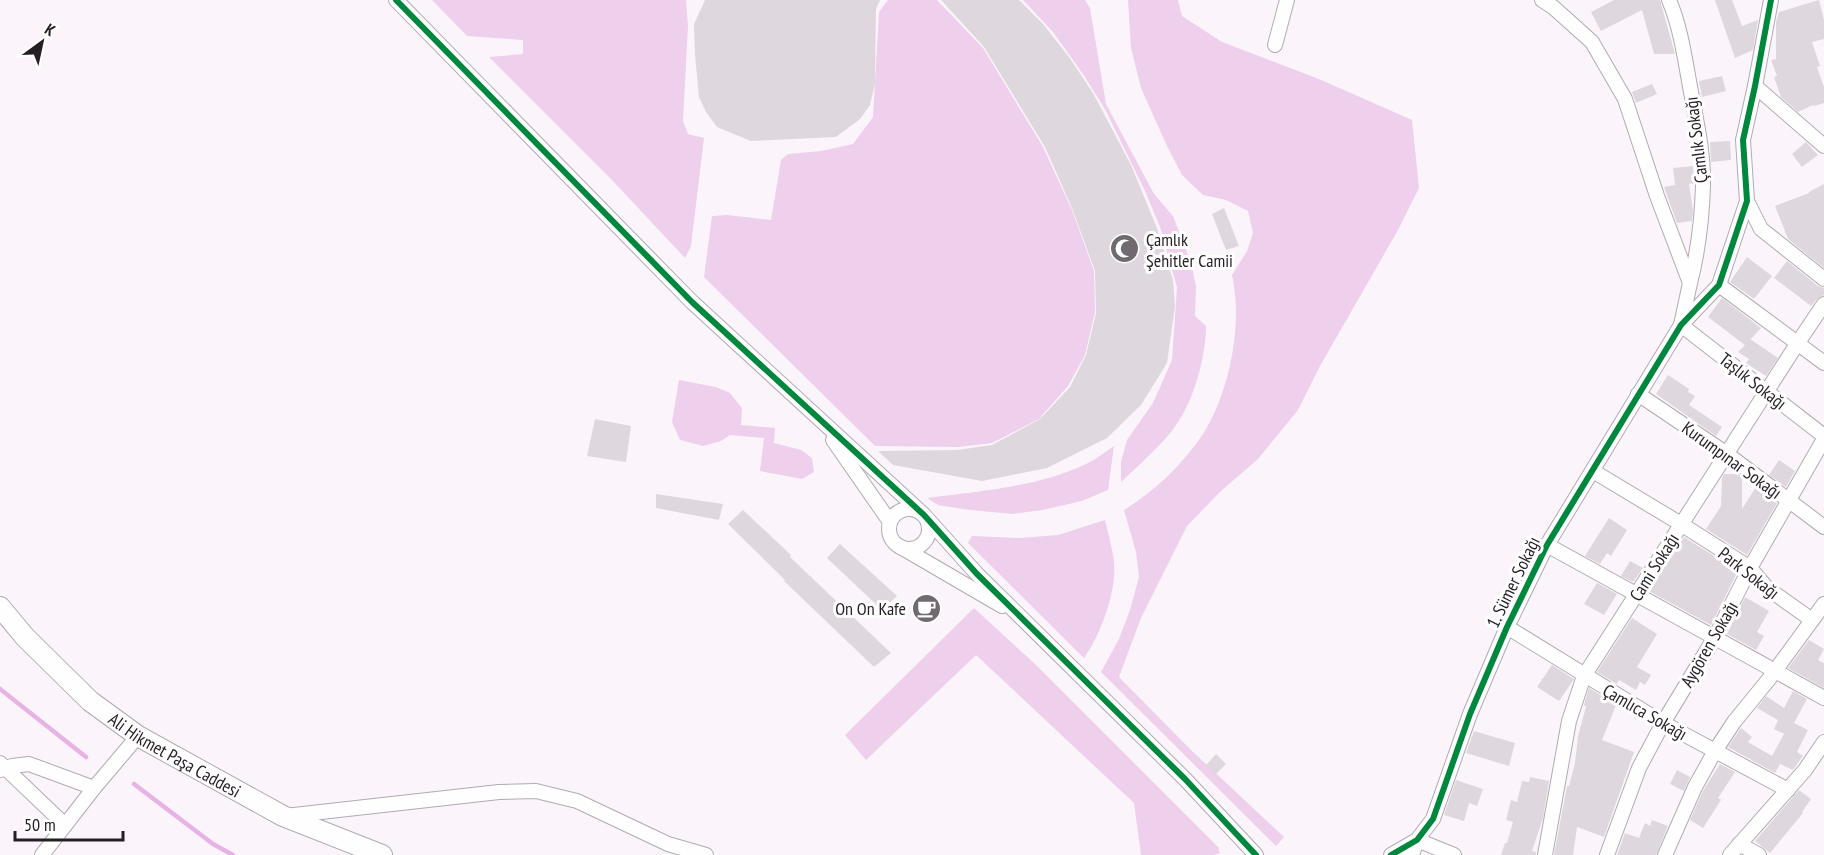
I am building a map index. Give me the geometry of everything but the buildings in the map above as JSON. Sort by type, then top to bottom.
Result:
[{"type":"main road","name":"Ali Hikmet Paşa Caddesi","points":[[0,606],[25,637],[90,701],[138,736],[283,816],[382,855]]},
{"type":"street","points":[[396,0],[692,302],[924,515],[977,574],[1185,779],[1256,855]]},
{"type":"street","points":[[1275,45],[1287,0]]},
{"type":"street","points":[[1542,0],[1592,42],[1625,99],[1657,196],[1690,283]]},
{"type":"street","name":"Çamlık Sokağı","points":[[1669,0],[1679,25],[1700,141],[1703,186],[1696,262],[1682,325]]},
{"type":"street","points":[[1682,325],[1719,285],[1747,201],[1743,140],[1771,0]]},
{"type":"street","points":[[1755,86],[1824,146]]},
{"type":"street","points":[[1747,201],[1761,229],[1824,279]]},
{"type":"street","points":[[1719,285],[1824,363]]},
{"type":"street","name":"Cami Sokağı","points":[[1545,855],[1569,721],[1584,676],[1824,304]]},
{"type":"street","name":"Taşlık Sokağı","points":[[1682,325],[1824,437]]},
{"type":"street","name":"1. Sümer Sokağı","points":[[1391,855],[1417,840],[1433,819],[1470,714],[1507,627],[1547,545],[1682,325]]},
{"type":"street","name":"Kurumpınar Sokağı","points":[[1638,394],[1726,454],[1824,527]]},
{"type":"street","points":[[821,421],[890,522],[890,536],[899,546],[1020,616]]},
{"type":"street","name":"Aygören Sokağı","points":[[1607,855],[1639,768],[1662,723],[1715,637],[1750,568],[1824,437]]},
{"type":"street","name":"Park Sokağı","points":[[1593,471],[1750,568],[1767,588],[1812,620]]},
{"type":"street","points":[[890,522],[898,512],[912,509],[924,515],[929,527],[929,533],[923,544],[911,549],[899,546]]},
{"type":"street","points":[[1547,545],[1824,698]]},
{"type":"street","points":[[1665,855],[1695,787],[1734,722],[1824,604]]},
{"type":"street","name":"Çamlıca Sokağı","points":[[1507,627],[1662,723],[1788,790]]},
{"type":"street","points":[[42,855],[138,736]]},
{"type":"street","points":[[1734,850],[1805,770],[1824,742]]},
{"type":"street","points":[[2,767],[29,764],[94,789]]},
{"type":"street","points":[[2,767],[66,825]]},
{"type":"street","points":[[283,816],[499,792],[536,791],[577,801],[668,844],[706,855]]},
{"type":"street","points":[[1412,855],[1417,840],[1454,855]]},
{"type":"street","points":[[1734,850],[1759,855]]},
{"type":"shaded area","points":[[432,0],[686,0],[688,26],[683,121],[688,134],[704,138],[691,246],[685,258],[611,179],[489,57],[523,54],[523,40],[467,36]]},
{"type":"shaded area","points":[[888,0],[937,0],[983,48],[1043,147],[1072,210],[1094,271],[1095,312],[1085,355],[1068,386],[1039,419],[992,443],[958,447],[875,446],[704,277],[712,216],[727,215],[771,220],[781,160],[788,154],[821,151],[853,144],[873,117],[879,12]]},
{"type":"shaded area","points":[[1023,0],[1085,0],[1090,8],[1106,104],[1154,194],[1173,216],[1191,263],[1196,286],[1195,316],[1206,326],[1196,382],[1179,422],[1147,458],[1121,482],[1121,462],[1127,440],[1153,403],[1172,360],[1177,287],[1160,227],[1106,111],[1053,32]]},
{"type":"shaded area","points":[[1128,0],[1178,0],[1182,16],[1222,42],[1319,79],[1412,120],[1419,188],[1398,230],[1320,366],[1298,410],[1258,459],[1221,491],[1187,526],[1141,618],[1119,677],[1192,751],[1284,837],[1276,846],[1101,672],[1119,639],[1139,577],[1136,552],[1124,510],[1157,486],[1177,466],[1203,434],[1212,417],[1227,378],[1235,336],[1236,314],[1232,275],[1247,251],[1253,233],[1248,211],[1226,200],[1203,195],[1182,175],[1141,88],[1131,48]]},
{"type":"shaded area","points":[[679,380],[716,387],[730,393],[742,408],[741,425],[775,428],[774,443],[801,450],[812,458],[814,472],[802,479],[760,471],[764,438],[730,435],[721,441],[703,446],[680,440],[672,422]]},
{"type":"shaded area","points":[[1114,446],[1108,490],[1082,501],[1013,514],[938,505],[927,498],[1008,487],[1048,478],[1086,464]]},
{"type":"shaded area","points":[[1105,520],[1114,561],[1113,585],[1102,625],[1084,658],[968,543],[972,536],[1020,538],[1058,535]]},
{"type":"shaded area","points":[[974,608],[1036,665],[1218,847],[1220,853],[1214,855],[1141,855],[1134,803],[976,655],[866,760],[845,735]]},
{"type":"waterway","points":[[0,689],[86,757]]},
{"type":"waterway","points":[[134,784],[213,844],[233,855]]},
{"type":"cycle path","points":[[396,0],[692,302],[924,515],[977,574],[1185,779],[1256,855]]},
{"type":"cycle path","points":[[1391,855],[1417,840],[1433,819],[1470,714],[1507,627],[1547,545],[1681,325],[1719,285],[1747,201],[1743,140],[1771,0]]},
{"type":"place","name":"Çamlık Şehitler Camii","points":[[1125,249]]},
{"type":"place","name":"On On Kafe","points":[[927,608]]}]
